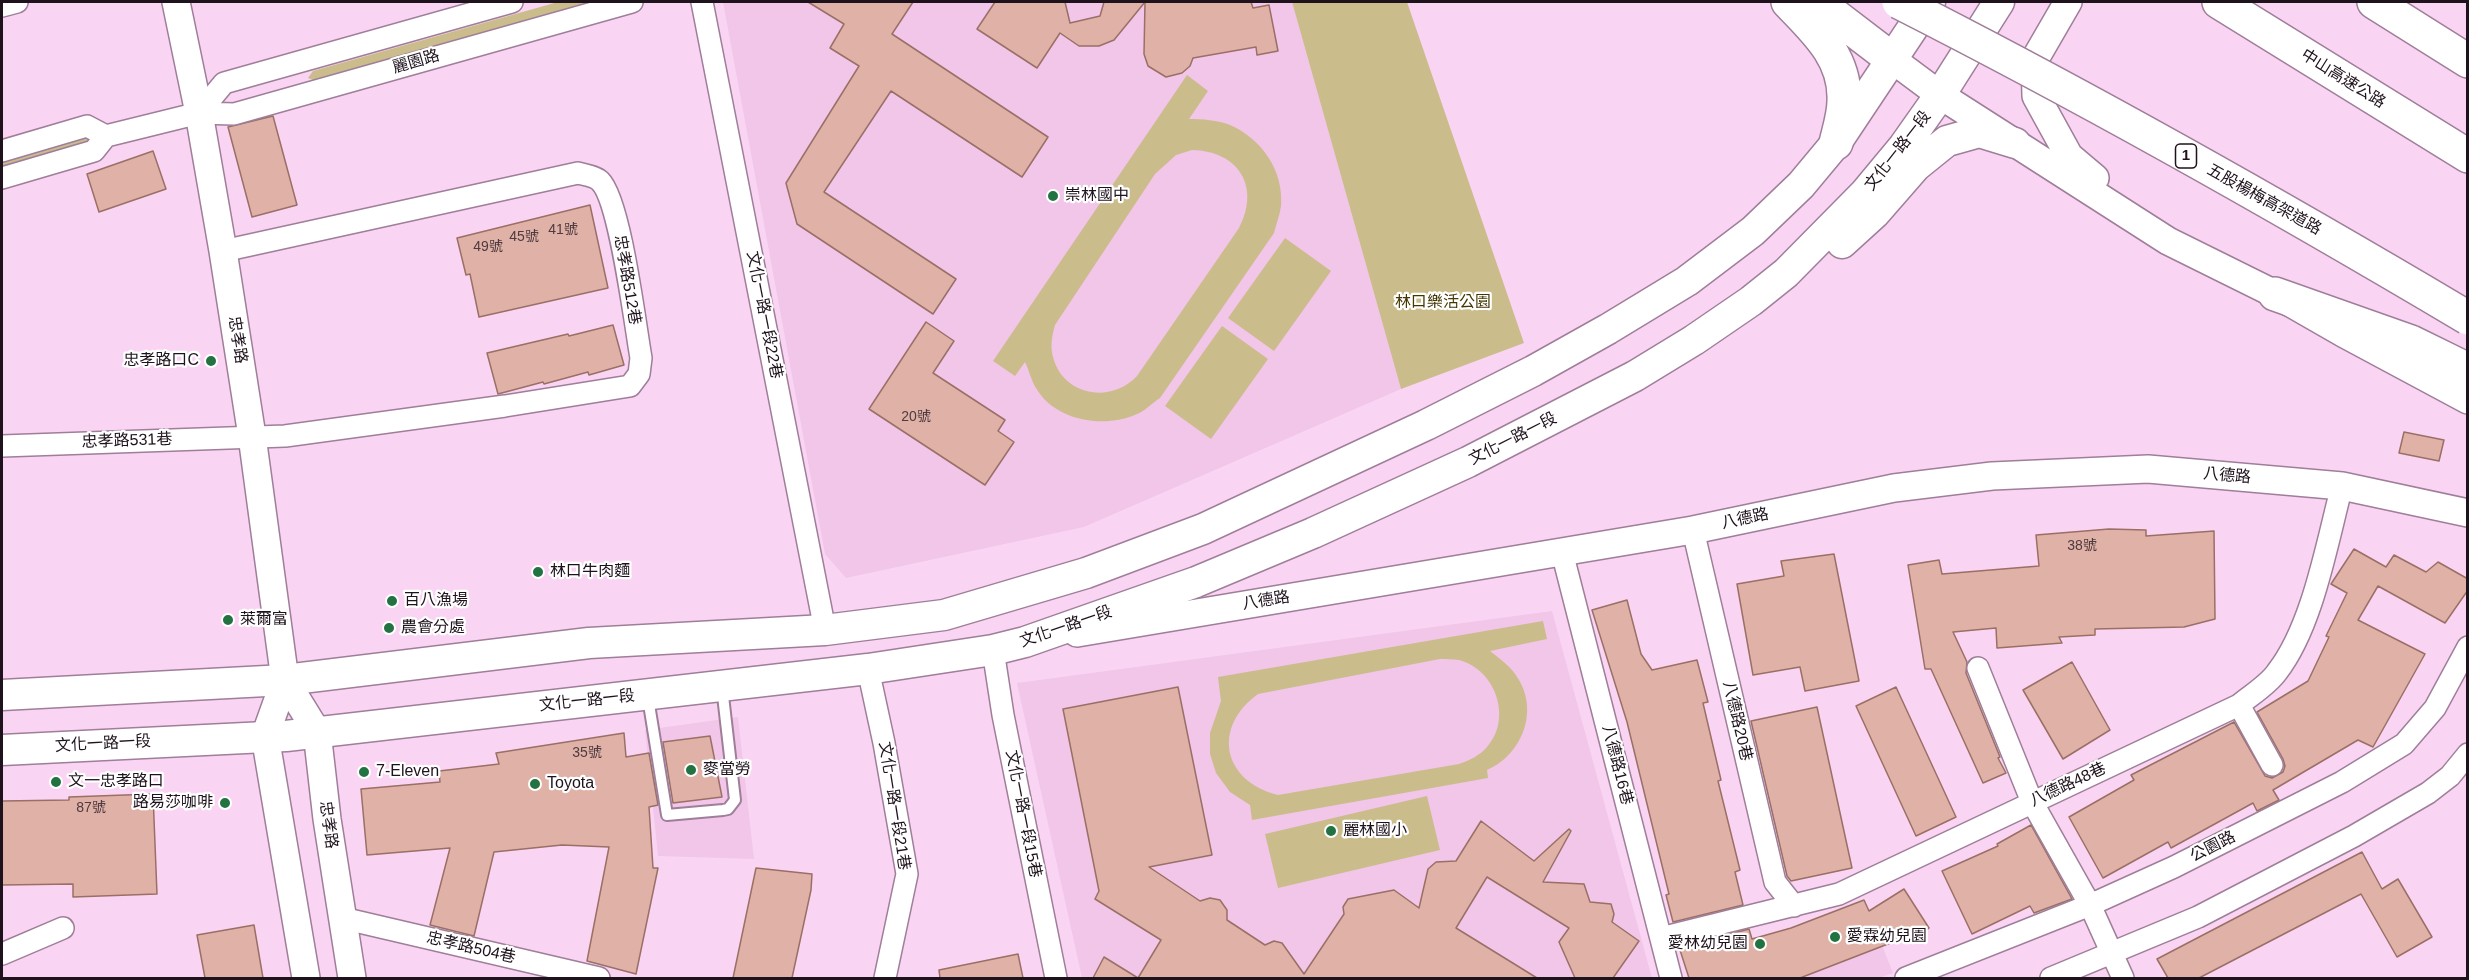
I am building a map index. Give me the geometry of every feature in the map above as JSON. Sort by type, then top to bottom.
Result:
[{"type":"highway","points":[[1788,2],[1826,42],[1842,71],[1844,102],[1836,144]]},
{"type":"highway","points":[[1817,2],[1899,50]]},
{"type":"highway","name":"五股楊梅高架道路","points":[[1899,2],[2060,85],[2326,234],[2468,318]]},
{"type":"highway","name":"中山高速公路","points":[[2219,2],[2468,156]]},
{"type":"highway","points":[[2374,2],[2468,61]]},
{"type":"highway","points":[[2275,294],[2411,342],[2468,370]]},
{"type":"main road","points":[[2,695],[285,680],[588,643],[825,630],[944,615],[1086,573],[1203,529],[1416,430],[1533,371],[1687,281],[1753,231],[1801,185],[1836,144],[1930,2]]},
{"type":"main road","name":"文化一路一段","points":[[2,750],[286,736],[868,669],[993,650],[1025,642],[1196,582],[1313,533],[1468,462],[1635,376],[1694,340],[1751,301],[1793,266],[1865,193],[1904,146],[1958,69],[1999,2]]},
{"type":"main road","points":[[1751,301],[1831,252],[1875,213],[1916,166],[1947,141],[1979,132],[2015,143]]},
{"type":"street","points":[[2,6],[17,2]]},
{"type":"street","name":"忠孝路","points":[[176,2],[199,113],[223,251],[252,436],[285,680],[317,732],[327,819],[352,978]]},
{"type":"street","name":"麗園路","points":[[199,113],[224,83],[512,2]]},
{"type":"street","name":"麗園路","points":[[2,178],[94,152],[106,136],[199,113],[234,114],[632,2]]},
{"type":"street","name":"文化一路一段22巷","points":[[702,2],[825,630]]},
{"type":"street","points":[[2068,2],[2035,59],[2036,96],[2069,156],[2168,241]]},
{"type":"street","points":[[1899,50],[1940,95],[2168,241],[2275,294],[2468,400]]},
{"type":"street","name":"麗園路","points":[[2,151],[87,126],[106,136]]},
{"type":"street","name":"忠孝路512巷","points":[[223,251],[578,173],[599,179],[609,193],[616,218],[641,358],[639,374],[630,386],[505,406],[297,434],[252,436]]},
{"type":"street","name":"忠孝路531巷","points":[[2,446],[252,436]]},
{"type":"street","name":"八德路","points":[[1025,642],[1692,530],[1894,488],[1992,476],[2148,469],[2342,486],[2468,513]]},
{"type":"street","name":"八德路48巷","points":[[1661,938],[1839,894],[2239,705],[2276,674],[2293,647],[2310,604],[2342,486]]},
{"type":"street","name":"八德路20巷","points":[[1692,530],[1775,882],[1794,906]]},
{"type":"street","name":"八德路16巷","points":[[1562,552],[1671,978]]},
{"type":"street","name":"公園路","points":[[1906,978],[2090,905],[2174,867],[2342,782],[2404,744],[2435,708],[2468,646]]},
{"type":"street","name":"文化一路一段15巷","points":[[993,650],[1003,715],[1056,978]]},
{"type":"street","points":[[1978,668],[2032,802],[2090,905],[2123,978]]},
{"type":"street","name":"文化一路一段21巷","points":[[868,669],[884,743],[907,874],[885,978]]},
{"type":"street","name":"忠孝路","points":[[285,680],[265,736],[306,978]]},
{"type":"street","points":[[2239,705],[2272,765]]},
{"type":"street","points":[[2050,978],[2198,917],[2354,836],[2428,793],[2450,776],[2468,754]]},
{"type":"street","name":"忠孝路504巷","points":[[342,918],[599,978]]},
{"type":"street","points":[[2,954],[63,928]]},
{"type":"lane","points":[[647,694],[667,815],[723,810],[728,809],[735,801],[722,686]]},
{"type":"shaded area","name":"崇林國中","points":[[723,2],[1292,2],[1401,389],[1084,527],[846,578],[825,554]]},
{"type":"shaded area","name":"麗林國小","points":[[1552,611],[1652,978],[1082,978],[1017,683]]},
{"type":"shaded area","points":[[738,717],[754,859],[658,856],[645,730]]},
{"type":"shaded area","name":"愛霖幼兒園","points":[[1864,900],[1893,973],[1879,978],[1808,978],[1788,929]]},
{"type":"green space","points":[[558,2],[593,2],[316,81],[308,78],[313,71]]},
{"type":"green space","name":"林口樂活公園","points":[[1292,2],[1407,2],[1524,343],[1401,389]]},
{"type":"green space","points":[[1187,75],[1208,91],[1189,119],[1210,120],[1230,125],[1252,139],[1269,158],[1275,169],[1281,193],[1274,233],[1160,398],[1140,413],[1110,421],[1081,419],[1068,415],[1044,399],[1034,385],[1025,362],[1015,376],[993,361]],"holes":[[[1192,150],[1208,152],[1233,164],[1246,185],[1245,213],[1239,228],[1137,376],[1126,385],[1102,393],[1077,388],[1058,370],[1053,357],[1052,341],[1055,325],[1155,174],[1176,155]]]},
{"type":"green space","points":[[85,138],[91,140],[87,145],[2,170],[2,160]]},
{"type":"green space","points":[[1285,238],[1331,271],[1274,351],[1228,318]]},
{"type":"green space","points":[[1222,326],[1268,359],[1211,439],[1165,406]]},
{"type":"green space","points":[[1543,621],[1547,639],[1490,651],[1516,675],[1525,693],[1527,706],[1523,732],[1517,744],[1499,764],[1487,770],[1488,778],[1252,820],[1250,805],[1230,792],[1216,773],[1210,754],[1210,733],[1221,701],[1218,677]],"holes":[[[1442,659],[1459,660],[1472,665],[1491,684],[1496,696],[1499,722],[1495,735],[1487,747],[1471,759],[1459,764],[1278,795],[1259,788],[1245,778],[1235,766],[1230,752],[1229,737],[1234,722],[1243,707],[1258,694]]]},
{"type":"green space","points":[[1427,796],[1440,850],[1278,888],[1265,834]]},
{"type":"building","points":[[808,2],[913,2],[892,34],[1048,137],[1022,177],[891,91],[824,192],[956,279],[933,314],[797,224],[786,183],[859,66],[830,48],[844,24]]},
{"type":"building","points":[[995,2],[1065,2],[1070,23],[1100,16],[1104,2],[1145,2],[1114,40],[1099,46],[1079,46],[1060,33],[1037,68],[977,29]]},
{"type":"building","points":[[1145,2],[1251,2],[1253,8],[1269,5],[1278,51],[1257,55],[1256,47],[1193,58],[1190,66],[1182,73],[1166,77],[1148,66],[1144,54]]},
{"type":"building","points":[[273,116],[297,205],[252,217],[228,127]]},
{"type":"building","points":[[153,151],[166,189],[99,212],[87,174]]},
{"type":"building","points":[[590,205],[608,288],[479,317],[470,274],[466,275],[457,238]]},
{"type":"building","points":[[926,322],[954,341],[933,373],[1005,420],[998,431],[1014,442],[985,485],[869,409]]},
{"type":"building","points":[[613,325],[624,365],[589,375],[588,372],[498,394],[487,353]]},
{"type":"building","points":[[2404,432],[2444,440],[2439,461],[2399,453]]},
{"type":"building","points":[[2109,529],[2146,530],[2146,536],[2214,531],[2215,619],[2184,627],[2095,629],[2095,635],[2059,637],[2062,643],[1997,648],[1996,628],[1953,632],[1967,662],[1966,673],[2000,757],[1998,758],[2006,773],[1983,783],[1931,669],[1925,669],[1908,565],[1939,560],[1942,574],[2039,566],[2036,535]]},
{"type":"building","points":[[2354,549],[2386,567],[2394,555],[2426,572],[2438,562],[2468,579],[2468,590],[2445,623],[2378,586],[2358,620],[2425,654],[2373,747],[2358,740],[2273,790],[2279,800],[2257,811],[2253,803],[2171,848],[2168,842],[2103,878],[2069,817],[2134,780],[2131,775],[2234,722],[2265,776],[2272,778],[2283,772],[2285,766],[2283,759],[2257,712],[2308,681],[2347,593],[2331,584]]},
{"type":"building","points":[[1834,554],[1859,681],[1805,691],[1800,667],[1753,675],[1737,584],[1784,576],[1781,561]]},
{"type":"building","points":[[1627,600],[1641,654],[1652,670],[1697,660],[1708,702],[1703,703],[1721,780],[1718,781],[1740,870],[1735,872],[1743,905],[1673,922],[1666,895],[1669,894],[1627,722],[1592,610]]},
{"type":"building","points":[[2072,662],[2110,730],[2063,759],[2023,690]]},
{"type":"building","points":[[1178,687],[1212,855],[1149,867],[1200,901],[1210,898],[1220,900],[1227,910],[1227,920],[1265,945],[1274,941],[1282,943],[1304,974],[1344,914],[1343,907],[1348,899],[1394,890],[1419,908],[1428,869],[1436,862],[1456,861],[1481,821],[1534,861],[1569,829],[1571,831],[1543,882],[1584,884],[1590,902],[1611,904],[1614,914],[1612,922],[1639,941],[1613,978],[1575,978],[1559,942],[1569,928],[1487,877],[1456,928],[1537,978],[1138,978],[1161,940],[1095,899],[1099,891],[1063,709]]},
{"type":"building","points":[[1896,687],[1956,817],[1916,836],[1856,706]]},
{"type":"building","points":[[1817,707],[1852,868],[1791,881],[1787,876],[1751,721]]},
{"type":"building","points":[[624,733],[626,757],[649,753],[658,805],[649,807],[653,868],[658,868],[636,974],[587,961],[609,847],[562,845],[494,852],[474,936],[430,925],[450,848],[367,855],[361,789],[440,782],[439,771],[499,764],[496,753]]},
{"type":"building","name":"麥當勞","points":[[710,736],[722,797],[673,803],[663,742]]},
{"type":"building","points":[[153,794],[157,894],[73,897],[73,884],[2,885],[2,801],[69,800],[69,797]]},
{"type":"building","points":[[2031,825],[2072,899],[2034,913],[2030,906],[1972,934],[1942,871],[1998,846],[1997,844]]},
{"type":"building","points":[[2362,852],[2382,889],[2398,879],[2432,937],[2397,957],[2361,894],[2199,978],[2168,978],[2157,959]]},
{"type":"building","points":[[756,868],[812,874],[811,890],[792,978],[733,978]]},
{"type":"building","points":[[1904,889],[1929,928],[1909,941],[1906,937],[1800,978],[1689,978],[1679,947],[1749,929],[1752,939],[1791,928],[1864,900],[1869,911]]},
{"type":"building","points":[[254,925],[263,978],[205,978],[197,935]]},
{"type":"building","points":[[1018,954],[1023,978],[940,978],[939,970]]},
{"type":"building","points":[[1104,957],[1138,978],[1093,978]]},
{"type":"place","name":"崇林國中","points":[[1053,196]]},
{"type":"place","name":"忠孝路口C","points":[[211,361]]},
{"type":"place","name":"林口牛肉麵","points":[[538,572]]},
{"type":"place","name":"百八漁場","points":[[392,601]]},
{"type":"place","name":"萊爾富","points":[[228,620]]},
{"type":"place","name":"農會分處","points":[[389,628]]},
{"type":"place","name":"麥當勞","points":[[691,770]]},
{"type":"place","name":"7-Eleven","points":[[364,772]]},
{"type":"place","name":"文一忠孝路口","points":[[56,782]]},
{"type":"place","name":"Toyota","points":[[535,784]]},
{"type":"place","name":"路易莎咖啡","points":[[225,803]]},
{"type":"place","name":"麗林國小","points":[[1331,831]]},
{"type":"place","name":"愛霖幼兒園","points":[[1835,937]]},
{"type":"place","name":"愛林幼兒園","points":[[1760,944]]}]
